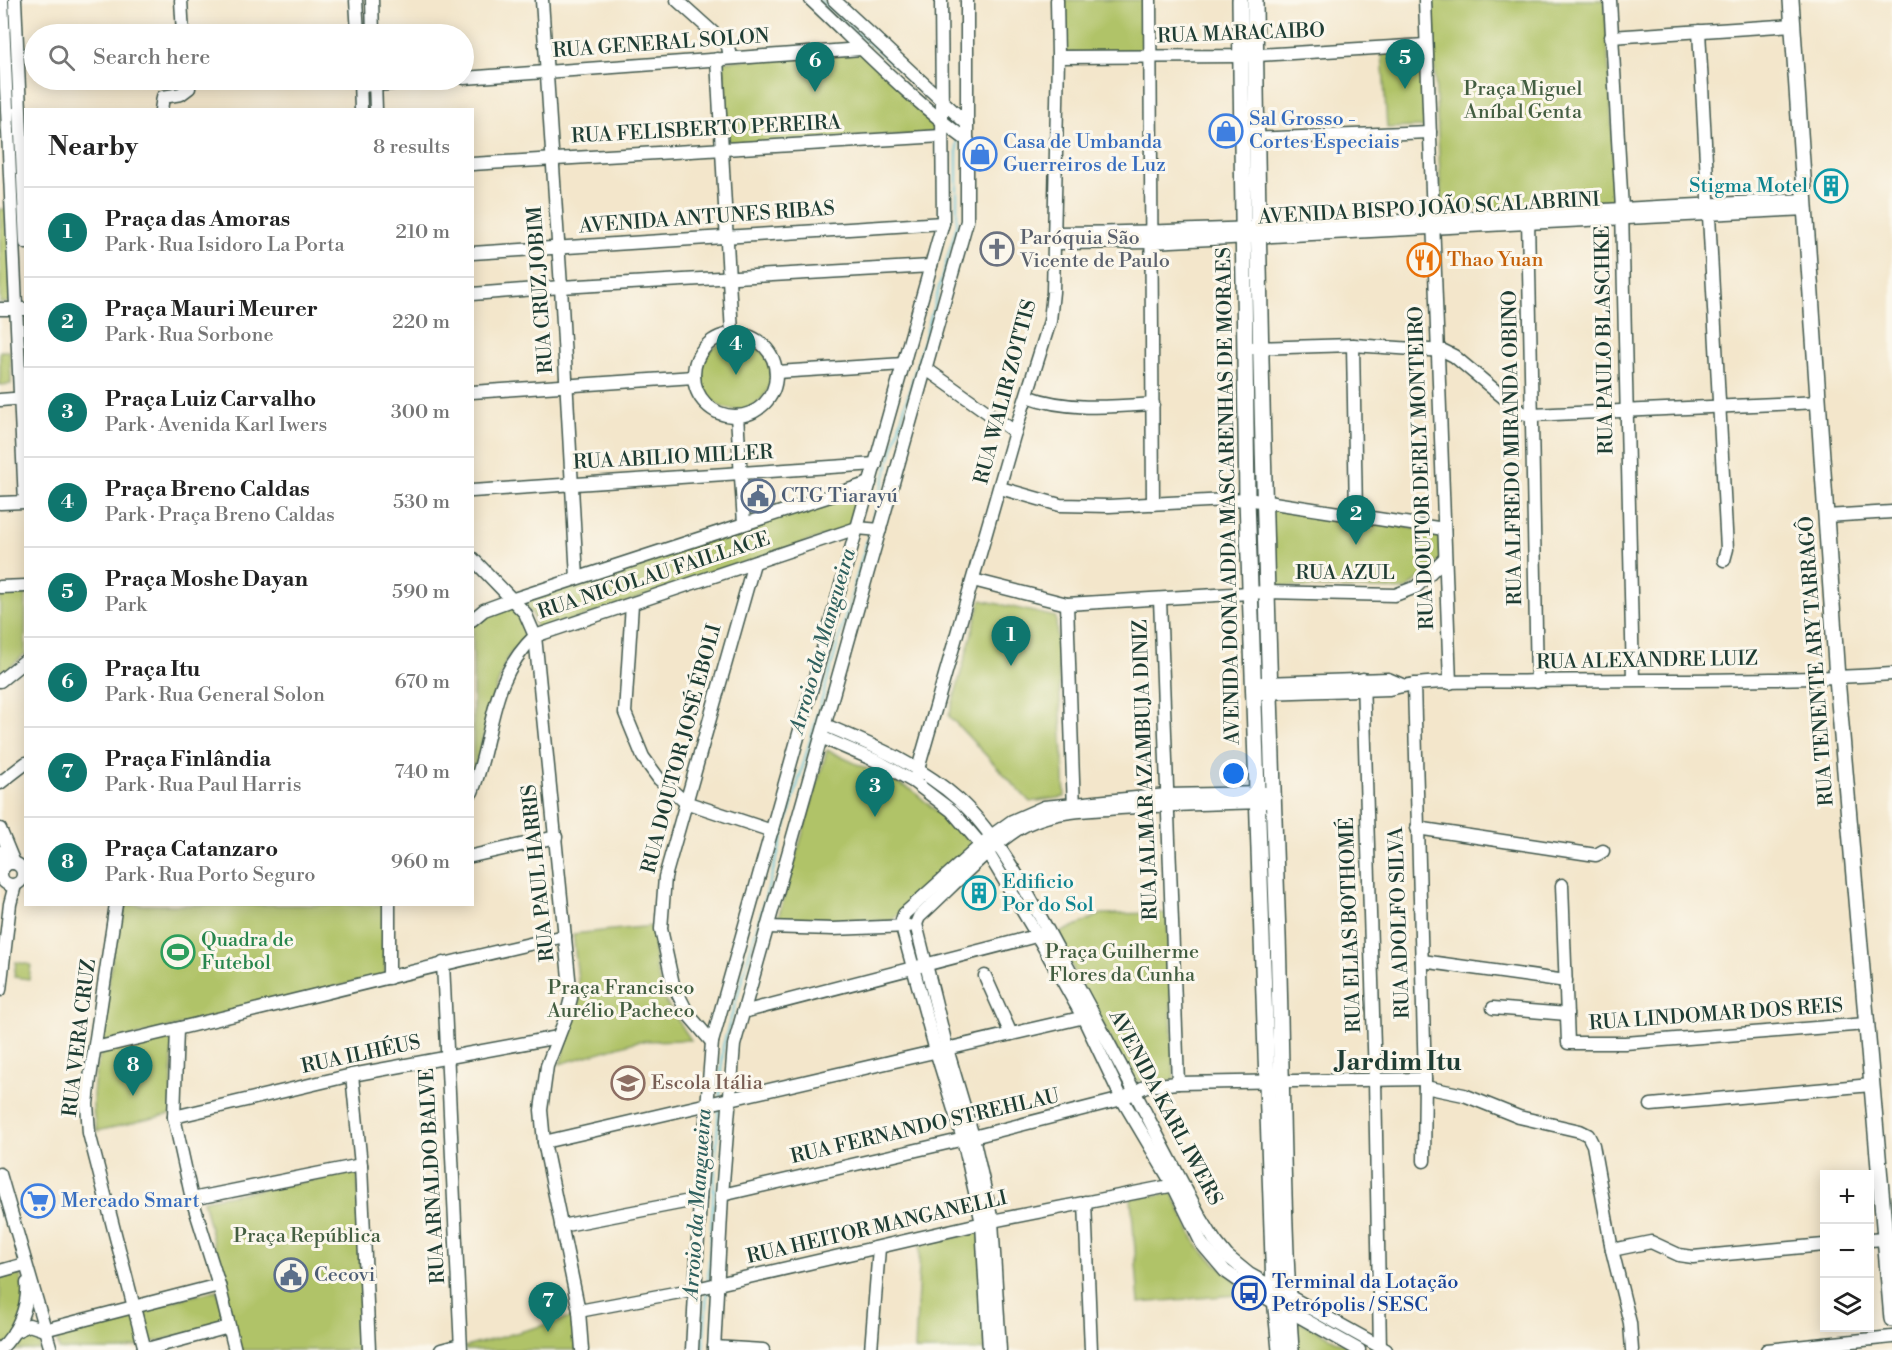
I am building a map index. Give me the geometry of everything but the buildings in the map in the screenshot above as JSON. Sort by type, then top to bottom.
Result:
[{"type":"main road","name":"AVENIDA DONA ADDA MASCARENHAS DE MORAES","points":[[1240,0],[1248,55],[1253,348],[1263,501],[1259,592],[1261,688],[1280,1291],[1291,1350]]},
{"type":"main road","name":"AVENIDA DONA ADDA MASCARENHAS DE MORAES","points":[[1248,55],[1255,0]]},
{"type":"main road","name":"RUA TENENTE ARY TARRAGÔ","points":[[1791,0],[1837,678],[1871,1085],[1877,1240],[1892,1319]]},
{"type":"main road","name":"AVENIDA DONA ADDA MASCARENHAS DE MORAES","points":[[1253,348],[1247,499],[1259,592]]},
{"type":"main road","name":"AVENIDA DONA ADDA MASCARENHAS DE MORAES","points":[[1280,1350],[1282,1309]]},
{"type":"street","points":[[2,0],[1,22],[9,164],[20,309],[24,450]]},
{"type":"street","points":[[15,0],[24,204]]},
{"type":"street","points":[[181,0],[182,24]]},
{"type":"street","points":[[356,0],[357,24]]},
{"type":"street","points":[[372,0],[373,24]]},
{"type":"street","name":"RUA CRUZ JOBIM","points":[[542,0],[577,578]]},
{"type":"street","points":[[677,0],[728,46],[723,58],[723,149],[732,334]]},
{"type":"street","points":[[811,0],[861,49],[942,112],[967,124]]},
{"type":"street","points":[[763,1350],[714,1348],[700,1200],[719,1102],[825,724],[868,529],[870,483],[931,266],[948,248],[967,221],[956,136],[942,112],[834,0]]},
{"type":"street","points":[[941,0],[942,112]]},
{"type":"street","points":[[692,1350],[707,1286],[722,1194],[719,1102],[712,1042],[772,831],[868,529],[925,368],[948,248],[943,223],[956,136],[967,124],[967,0]]},
{"type":"street","name":"RUA WALIR ZOTTIS","points":[[914,782],[1015,432],[1050,321],[1053,292],[1057,0]]},
{"type":"street","points":[[1150,0],[1153,504]]},
{"type":"street","name":"RUA DOUTOR DERLY MONTEIRO","points":[[1425,0],[1450,683]]},
{"type":"street","name":"RUA PAULO BLASCHKE","points":[[1610,0],[1622,214],[1633,679]]},
{"type":"street","points":[[1,22],[16,22]]},
{"type":"street","points":[[1611,37],[1793,25]]},
{"type":"street","points":[[1699,31],[1727,549],[1724,560]]},
{"type":"street","name":"RUA MARACAIBO","points":[[1058,57],[1248,55],[1426,45]]},
{"type":"street","name":"RUA GENERAL SOLON","points":[[474,77],[861,49]]},
{"type":"street","points":[[161,108],[163,98],[188,90]]},
{"type":"street","points":[[360,90],[361,108]]},
{"type":"street","points":[[375,90],[376,108]]},
{"type":"street","points":[[1249,139],[1430,132]]},
{"type":"street","name":"RUA FELISBERTO PEREIRA","points":[[474,164],[956,136]]},
{"type":"street","points":[[9,164],[22,164]]},
{"type":"street","name":"AVENIDA BISPO JOÃO SCALABRINI","points":[[1054,238],[1251,233],[1805,204]]},
{"type":"street","name":"RUA ALFREDO MIRANDA OBINO","points":[[1528,219],[1537,681]]},
{"type":"street","name":"AVENIDA ANTUNES RIBAS","points":[[474,253],[943,223]]},
{"type":"street","points":[[474,294],[931,266]]},
{"type":"street","points":[[0,309],[20,309]]},
{"type":"street","points":[[732,334],[745,335],[762,344],[774,360],[777,372],[776,386],[766,403],[750,414],[737,416],[724,415],[712,410],[697,390],[694,377],[700,353],[720,337],[732,334]]},
{"type":"street","points":[[1253,348],[1353,345],[1438,350],[1449,353],[1522,413],[1532,415],[1819,402]]},
{"type":"street","points":[[1353,345],[1356,514]]},
{"type":"street","points":[[777,372],[904,363]]},
{"type":"street","points":[[925,368],[1015,432]]},
{"type":"street","points":[[474,393],[694,377]]},
{"type":"street","points":[[1027,396],[1078,406],[1153,404]]},
{"type":"street","points":[[0,400],[22,399]]},
{"type":"street","points":[[737,416],[744,523]]},
{"type":"street","name":"RUA ABILIO MILLER","points":[[474,491],[876,464]]},
{"type":"street","points":[[474,618],[484,610],[514,599],[870,483]]},
{"type":"street","points":[[1000,488],[1060,505],[1153,504],[1247,499],[1444,529]]},
{"type":"street","points":[[0,503],[24,502]]},
{"type":"street","points":[[1826,516],[1892,513]]},
{"type":"street","name":"RUA NICOLAU FAILLACE","points":[[474,784],[498,693],[514,658],[535,636],[754,563],[868,529]]},
{"type":"street","name":"RUA AZUL","points":[[973,580],[1067,604],[1259,592],[1395,595],[1416,587],[1445,558]]},
{"type":"street","points":[[474,560],[514,599],[529,620],[535,636]]},
{"type":"street","name":"RUA DOUTOR JOSÉ ÉBOLI","points":[[712,1042],[688,1014],[673,984],[661,929],[665,877],[754,563]]},
{"type":"street","points":[[0,587],[24,586]]},
{"type":"street","name":"RUA JALMAR AZAMBUJA DINIZ","points":[[1160,599],[1178,1083]]},
{"type":"street","points":[[632,604],[625,713],[643,756],[658,779],[685,802],[772,831]]},
{"type":"street","points":[[1067,604],[1074,807]]},
{"type":"street","name":"RUA PAUL HARRIS","points":[[535,636],[571,998],[547,1066],[541,1110],[544,1142],[579,1311],[582,1350]]},
{"type":"street","points":[[0,681],[24,662]]},
{"type":"street","name":"RUA ALEXANDRE LUIZ","points":[[1261,688],[1363,684],[1389,688],[1450,683],[1837,678],[1892,674]]},
{"type":"street","name":"RUA ELIAS BOTHOMÉ","points":[[1363,684],[1383,1349]]},
{"type":"street","name":"RUA ADOLFO SILVA","points":[[1408,685],[1422,961],[1424,1161]]},
{"type":"street","name":"AVENIDA KARL IWERS","points":[[825,724],[919,770],[959,801],[989,845],[1043,934],[1088,1016],[1134,1091],[1178,1184],[1202,1244],[1225,1271],[1282,1309],[1359,1350]]},
{"type":"street","name":"AVENIDA KARL IWERS","points":[[821,737],[879,762],[914,782],[952,811],[989,845]]},
{"type":"street","points":[[0,783],[24,765]]},
{"type":"street","points":[[942,1050],[916,924],[919,917],[1012,821],[1044,807],[1266,797]]},
{"type":"street","points":[[1417,828],[1596,855],[1602,851]]},
{"type":"street","points":[[0,829],[9,865]]},
{"type":"street","points":[[474,856],[556,837]]},
{"type":"street","points":[[989,845],[904,914],[902,927],[912,968],[942,1050],[968,1138],[987,1222],[1000,1350]]},
{"type":"street","points":[[0,852],[9,865],[20,867],[24,872],[21,880],[6,882]]},
{"type":"street","points":[[0,990],[9,904],[6,882],[1,873],[9,865]]},
{"type":"street","points":[[1493,1008],[1567,1014],[1562,885]]},
{"type":"street","name":"RUA VERA CRUZ","points":[[117,906],[87,1104],[89,1133],[144,1350]]},
{"type":"street","points":[[389,906],[389,978]]},
{"type":"street","points":[[767,927],[833,929],[902,927],[916,924]]},
{"type":"street","points":[[743,1012],[1043,934]]},
{"type":"street","points":[[95,1048],[443,963],[566,936]]},
{"type":"street","points":[[1422,961],[1566,981]]},
{"type":"street","name":"RUA ARNALDO BALVE","points":[[443,963],[460,1347]]},
{"type":"street","points":[[985,976],[1011,1034]]},
{"type":"street","name":"RUA LINDOMAR DOS REIS","points":[[1567,1014],[1568,1043],[1625,1043],[1866,1024]]},
{"type":"street","points":[[544,1142],[1088,1016]]},
{"type":"street","name":"AVENIDA KARL IWERS","points":[[1088,1016],[1122,1099],[1227,1256],[1249,1274],[1383,1349]]},
{"type":"street","points":[[177,1029],[174,1117],[192,1199],[219,1285],[235,1350]]},
{"type":"street","name":"RUA ILHÉUS","points":[[174,1117],[352,1075],[558,1037]]},
{"type":"street","points":[[352,1075],[361,1165],[369,1350]]},
{"type":"street","points":[[1134,1091],[1146,1086],[1178,1083],[1375,1080],[1425,1083],[1464,1095],[1519,1117],[1580,1131],[1588,1135],[1593,1145],[1612,1250],[1630,1323],[1632,1350]]},
{"type":"street","points":[[1651,1105],[1871,1085]]},
{"type":"street","name":"RUA FERNANDO STREHLAU","points":[[722,1194],[968,1138],[1122,1099],[1134,1091]]},
{"type":"street","points":[[192,1199],[361,1165]]},
{"type":"street","points":[[0,1174],[51,1350]]},
{"type":"street","name":"RUA HEITOR MANGANELLI","points":[[579,1311],[707,1286],[987,1222],[1178,1184]]},
{"type":"street","points":[[561,1226],[700,1200]]},
{"type":"street","points":[[1085,1202],[1091,1350]]},
{"type":"street","points":[[987,1222],[989,1350]]},
{"type":"street","points":[[1612,1250],[1651,1242],[1679,1255],[1693,1257],[1820,1245]]},
{"type":"street","points":[[871,1350],[879,1248]]},
{"type":"street","points":[[0,1271],[25,1264]]},
{"type":"street","points":[[3,1348],[14,1332],[27,1297],[25,1264]]},
{"type":"street","points":[[14,1332],[29,1325],[44,1330],[219,1285]]},
{"type":"street","points":[[144,1350],[230,1327]]},
{"type":"street","points":[[1767,1350],[1892,1337]]},
{"type":"street","points":[[441,1350],[460,1347]]},
{"type":"green space","points":[[1061,0],[1147,0],[1147,54],[1061,53]]},
{"type":"green space","name":"Praça Miguel Aníbal Genta","points":[[1431,0],[1605,0],[1616,202],[1442,212]]},
{"type":"green space","points":[[1423,51],[1428,127],[1387,128],[1382,52]]},
{"type":"green space","points":[[861,54],[941,123],[942,133],[728,145],[723,61]]},
{"type":"green space","points":[[0,209],[7,209],[14,302],[0,303]]},
{"type":"green space","points":[[736,340],[749,343],[761,350],[768,362],[771,375],[768,388],[761,400],[749,407],[736,410],[723,407],[711,400],[704,388],[701,375],[704,362],[711,350],[723,343]]},
{"type":"green space","points":[[0,351],[10,351],[11,384],[0,385]]},
{"type":"green space","points":[[864,489],[854,526],[537,632],[533,615],[519,599]]},
{"type":"green space","points":[[1269,506],[1443,533],[1444,556],[1406,590],[1270,586]]},
{"type":"green space","points":[[24,589],[24,655],[0,676],[0,590]]},
{"type":"green space","points":[[981,600],[1056,617],[1065,797],[1030,802],[949,716]]},
{"type":"green space","points":[[511,605],[523,624],[525,638],[507,658],[493,698],[474,775],[474,623],[479,616]]},
{"type":"green space","points":[[827,750],[912,790],[974,844],[891,921],[778,918]]},
{"type":"green space","points":[[122,906],[385,906],[385,975],[100,1045],[119,908]]},
{"type":"green space","name":"Praça Guilherme Flores da Cunha","points":[[1167,913],[1174,1080],[1133,1081],[1055,935],[1102,914]]},
{"type":"green space","name":"Praça Francisco Aurélio Pacheco","points":[[652,926],[656,969],[665,1001],[691,1040],[638,1041],[560,1064],[580,997],[573,934]]},
{"type":"green space","points":[[16,962],[31,965],[29,979],[14,977]]},
{"type":"green space","points":[[172,1034],[172,1114],[97,1131],[93,1111],[93,1091],[101,1052]]},
{"type":"green space","name":"Cecovi","points":[[358,1172],[363,1350],[239,1350],[203,1200]]},
{"type":"green space","points":[[1172,1193],[1198,1247],[1250,1294],[1139,1303],[1131,1198]]},
{"type":"green space","points":[[980,1232],[986,1350],[915,1350],[920,1245]]},
{"type":"green space","points":[[19,1272],[41,1350],[0,1350],[0,1277]]},
{"type":"green space","points":[[217,1290],[226,1324],[123,1350],[59,1350],[54,1330]]},
{"type":"green space","points":[[574,1317],[577,1350],[466,1350],[465,1347]]},
{"type":"green space","points":[[1294,1318],[1354,1350],[1295,1350]]},
{"type":"waterway","name":"Arroio da Mangueira","points":[[820,0],[930,97]]},
{"type":"waterway","name":"Arroio da Mangueira","points":[[871,525],[957,225],[957,138]]},
{"type":"waterway","name":"Arroio da Mangueira","points":[[720,1096],[723,1046],[869,534]]},
{"type":"waterway","name":"Arroio da Mangueira","points":[[708,1281],[719,1107]]},
{"type":"waterway","name":"Arroio da Mangueira","points":[[703,1350],[707,1290]]},
{"type":"place","name":"Praça Moshe Dayan","points":[[1405,89]]},
{"type":"place","name":"Praça Itu","points":[[815,92]]},
{"type":"place","name":"Sal Grosso - Cortes Especiais","points":[[1226,131]]},
{"type":"place","name":"Casa de Umbanda Guerreiros de Luz","points":[[980,154]]},
{"type":"place","name":"Stigma Motel","points":[[1831,186]]},
{"type":"place","name":"Paróquia São Vicente de Paulo","points":[[997,249]]},
{"type":"place","name":"Thao Yuan","points":[[1424,260]]},
{"type":"place","name":"Praça Breno Caldas","points":[[736,375]]},
{"type":"place","name":"CTG Tiarayú","points":[[758,496]]},
{"type":"place","name":"Praça Mauri Meurer","points":[[1356,545]]},
{"type":"place","name":"Praça das Amoras","points":[[1011,666]]},
{"type":"place","name":"Praça Luiz Carvalho","points":[[875,817]]},
{"type":"place","name":"Edificio Por do Sol","points":[[979,893]]},
{"type":"place","name":"Quadra de Futebol","points":[[178,952]]},
{"type":"place","name":"Escola Itália","points":[[628,1083]]},
{"type":"place","name":"Praça Catanzaro","points":[[133,1096]]},
{"type":"place","name":"Mercado Smart","points":[[38,1201]]},
{"type":"place","name":"Cecovi","points":[[291,1275]]},
{"type":"place","name":"Terminal da Lotação Petrópolis / SESC","points":[[1249,1293]]},
{"type":"place","name":"Praça Finlândia","points":[[548,1332]]},
{"type":"district","name":"Jardim Itu","points":[[1399,1062]]},
{"type":"park label","name":"Praça República","points":[[307,1236]]}]
